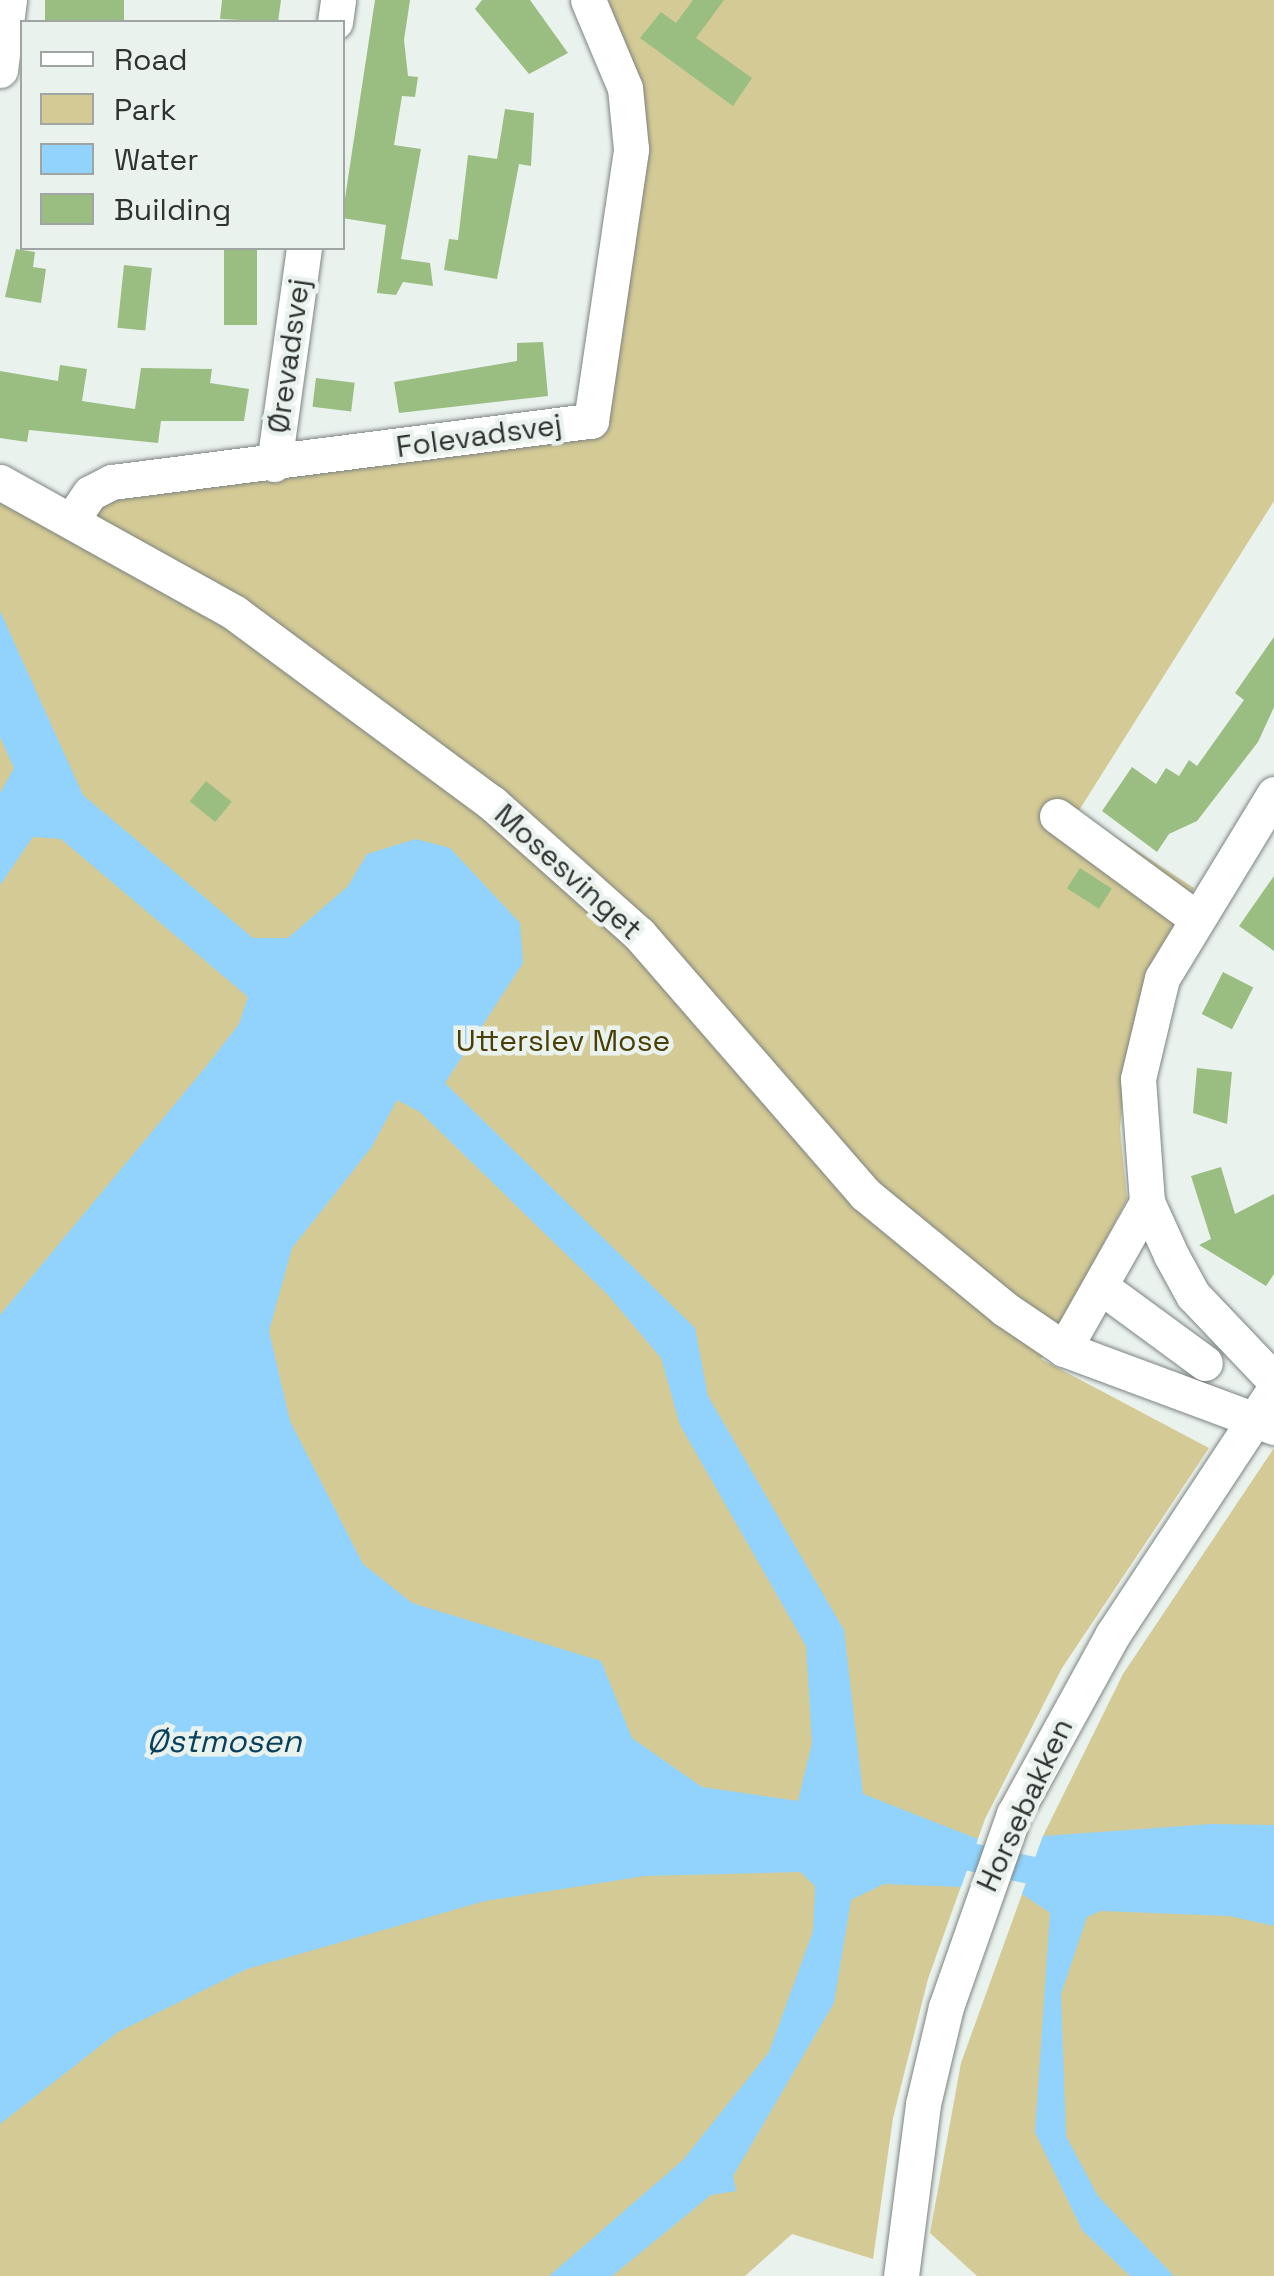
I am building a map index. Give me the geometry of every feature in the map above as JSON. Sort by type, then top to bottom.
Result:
[{"type":"street","points":[[0,70],[10,0]]},
{"type":"street","name":"Folevadsvej","points":[[72,518],[90,493],[112,482],[591,421],[630,148],[625,88],[588,0]]},
{"type":"street","name":"Ørevadsvej","points":[[274,464],[304,250]]},
{"type":"street","name":"Mosesvinget","points":[[0,482],[72,518],[235,613],[492,803],[638,934],[865,1194],[938,1260],[1064,1349],[1263,1425]]},
{"type":"street","points":[[1274,794],[1193,916],[1146,1024],[1138,1138],[1147,1202],[1194,1295],[1274,1380]]},
{"type":"street","points":[[1057,816],[1193,916]]},
{"type":"street","points":[[1064,1349],[1147,1202]]},
{"type":"street","points":[[1100,1286],[1205,1362]]},
{"type":"street","name":"Horsebakken","points":[[901,2273],[922,2104],[976,1911],[1014,1814],[1114,1634],[1263,1425],[1274,1390]]},
{"type":"green space","name":"Utterslev Mose","points":[[601,0],[1274,0],[1274,501],[1078,812],[1194,888],[1145,982],[1127,1056],[1120,1128],[1127,1200],[1041,1359],[1209,1448],[1062,1668],[985,1819],[928,1979],[893,2118],[873,2259],[792,2234],[745,2276],[0,2276],[0,503],[48,525],[110,501],[592,435],[640,136]]},
{"type":"green space","points":[[1274,1448],[1274,2276],[977,2276],[930,2233],[961,2063],[1043,1836],[1123,1674]]},
{"type":"water","name":"Østmosen","points":[[0,611],[83,795],[253,938],[288,938],[348,886],[367,854],[416,839],[450,848],[520,923],[523,963],[445,1083],[695,1328],[708,1396],[844,1630],[863,1794],[978,1839],[961,1887],[884,1884],[851,1900],[834,2003],[733,2176],[736,2191],[711,2195],[612,2276],[549,2276],[683,2160],[769,2052],[813,1931],[815,1886],[800,1872],[645,1876],[485,1901],[247,1969],[118,2032],[0,2124],[0,1315],[204,1069],[239,1024],[248,997],[61,839],[33,837],[0,885],[0,793],[14,768],[0,737]],"holes":[[[397,1100],[420,1112],[607,1294],[661,1358],[680,1425],[806,1646],[812,1743],[798,1801],[702,1787],[632,1738],[601,1661],[412,1603],[363,1564],[290,1421],[269,1331],[292,1248],[371,1148]]]},
{"type":"water","points":[[1211,1824],[1274,1825],[1274,1926],[1229,1916],[1101,1911],[1087,1917],[1061,1994],[1066,2136],[1098,2196],[1174,2276],[1130,2276],[1082,2230],[1035,2132],[1050,1913],[1022,1894],[1043,1836]]},
{"type":"building","points":[[45,0],[124,0],[124,20],[45,20]]},
{"type":"building","points":[[222,0],[281,0],[278,20],[220,19]]},
{"type":"building","points":[[375,0],[410,0],[404,40],[408,76],[418,77],[415,97],[402,96],[394,145],[421,149],[401,259],[430,263],[433,286],[403,282],[396,295],[377,293],[386,225],[345,218]]},
{"type":"building","points":[[482,0],[530,0],[568,53],[529,74],[475,9]]},
{"type":"building","points":[[693,0],[724,0],[696,38],[752,78],[733,106],[640,38],[661,12],[676,23]]},
{"type":"building","points":[[505,109],[534,113],[531,166],[519,164],[497,279],[444,270],[449,239],[458,240],[468,155],[497,159]]},
{"type":"building","points":[[16,249],[35,252],[33,267],[46,269],[41,303],[5,297]]},
{"type":"building","points":[[224,250],[257,250],[257,325],[224,325]]},
{"type":"building","points":[[124,265],[152,268],[145,331],[117,328]]},
{"type":"building","points":[[543,342],[548,396],[399,413],[394,382],[517,361],[517,343]]},
{"type":"building","points":[[60,365],[87,369],[82,401],[135,409],[141,368],[212,369],[210,383],[249,389],[244,421],[161,421],[158,443],[29,430],[27,442],[0,438],[0,371],[58,381]]},
{"type":"building","points":[[316,378],[355,383],[351,412],[312,407]]},
{"type":"building","points":[[1274,637],[1274,707],[1258,742],[1197,821],[1169,834],[1157,852],[1102,811],[1132,767],[1156,784],[1166,768],[1179,776],[1189,760],[1197,766],[1244,700],[1235,693]]},
{"type":"building","points":[[206,781],[232,802],[215,822],[190,801]]},
{"type":"building","points":[[1080,868],[1112,889],[1099,909],[1067,888]]},
{"type":"building","points":[[1274,876],[1274,951],[1239,926]]},
{"type":"building","points":[[1223,972],[1253,987],[1232,1029],[1202,1014]]},
{"type":"building","points":[[1197,1068],[1232,1072],[1227,1124],[1193,1113]]},
{"type":"building","points":[[1221,1167],[1235,1214],[1274,1194],[1274,1274],[1266,1286],[1199,1245],[1211,1239],[1191,1176]]},
{"type":"waterway","points":[[971,1857],[1034,1871]]}]
